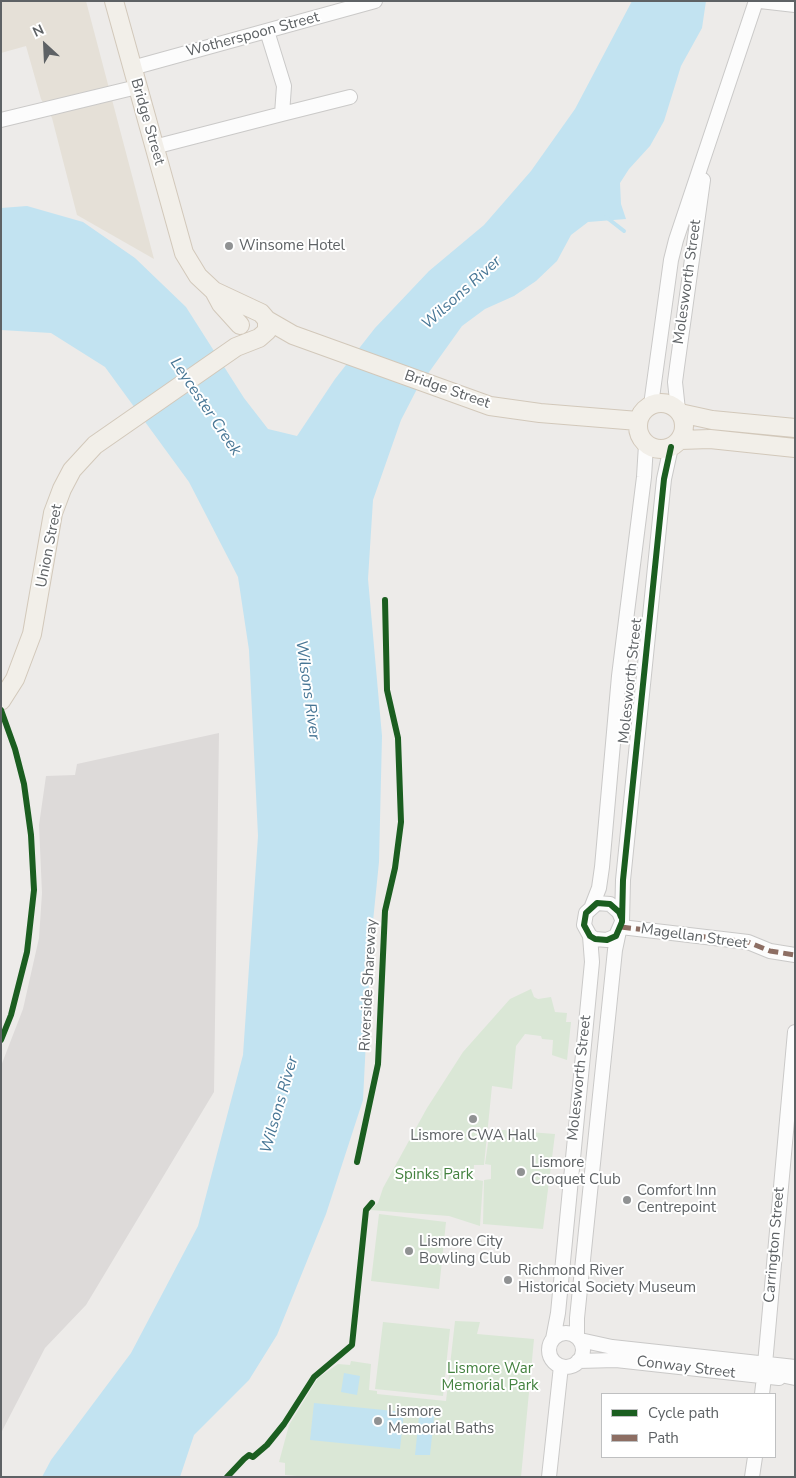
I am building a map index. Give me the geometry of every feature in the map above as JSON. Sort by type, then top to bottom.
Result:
[{"type":"main road","name":"Bridge Street","points":[[114,1],[184,253],[198,276],[214,291],[231,297],[251,330],[293,335],[469,400],[514,410],[638,421]]},
{"type":"main road","name":"Union Street","points":[[1,702],[16,679],[32,634],[53,513],[72,470],[95,444],[251,330]]},
{"type":"main road","points":[[795,428],[700,418],[679,412],[665,403],[651,405],[644,411],[638,421],[639,435],[646,444],[658,450],[676,444],[710,439],[795,448]]},
{"type":"main road","points":[[676,444],[684,425],[679,412]]},
{"type":"street","name":"Wotherspoon Street","points":[[132,68],[375,1]]},
{"type":"street","name":"Molesworth Street","points":[[651,405],[671,260],[683,217],[706,154],[756,1]]},
{"type":"street","points":[[760,1],[795,5]]},
{"type":"street","points":[[266,31],[284,86],[282,114]]},
{"type":"street","points":[[1,120],[137,87]]},
{"type":"street","points":[[154,147],[350,97]]},
{"type":"street","name":"Molesworth Street","points":[[679,412],[675,382],[706,154]]},
{"type":"street","name":"Molesworth Street","points":[[592,906],[602,873],[619,676],[644,477],[646,444]]},
{"type":"street","name":"Molesworth Street","points":[[579,1339],[579,1299],[615,950],[620,925],[664,479],[676,444]]},
{"type":"street","points":[[598,903],[610,904],[619,912],[620,925],[607,940],[595,939],[590,936],[584,925],[584,919],[592,906],[598,903]]},
{"type":"street","name":"Magellan Street","points":[[620,925],[748,942],[770,952],[795,955]]},
{"type":"street","name":"Molesworth Street","points":[[553,1339],[558,1313],[592,962],[590,936]]},
{"type":"street","name":"Carrington Street","points":[[762,1393],[795,1032]]},
{"type":"street","points":[[563,1333],[571,1333],[579,1339],[583,1351],[578,1361],[570,1366],[561,1366],[554,1362],[549,1355],[549,1346],[553,1339],[563,1333]]},
{"type":"street","name":"Conway Street","points":[[579,1339],[612,1347],[764,1370],[795,1379]]},
{"type":"street","name":"Conway Street","points":[[578,1361],[616,1360],[764,1370],[795,1367]]},
{"type":"street","points":[[550,1477],[561,1366]]},
{"type":"street","points":[[752,1477],[755,1458]]},
{"type":"shaded area","points":[[1,1],[86,1],[154,259],[77,215],[52,118],[41,99],[26,46],[1,53]]},
{"type":"shaded area","points":[[219,733],[214,1092],[86,1305],[45,1348],[1,1433],[1,1066],[23,1009],[39,938],[42,893],[39,825],[46,776],[75,775],[77,764]]},
{"type":"green space","name":"Spinks Park","points":[[531,989],[534,997],[538,999],[551,997],[555,1012],[567,1013],[566,1022],[571,1022],[567,1060],[552,1055],[553,1040],[525,1034],[516,1046],[512,1089],[492,1086],[484,1165],[474,1165],[473,1179],[483,1181],[480,1226],[449,1216],[370,1210],[378,1203],[383,1188],[427,1108],[463,1052],[510,999]]},
{"type":"green space","name":"Lismore Croquet Club","points":[[490,1129],[555,1134],[543,1229],[483,1224],[484,1180],[491,1179],[491,1165],[485,1164]]},
{"type":"green space","name":"Lismore City Bowling Club","points":[[379,1214],[446,1222],[439,1289],[371,1281]]},
{"type":"green space","name":"Lismore War Memorial Park","points":[[455,1321],[480,1322],[477,1334],[534,1339],[521,1477],[309,1477],[285,1475],[285,1463],[279,1462],[289,1425],[318,1378],[338,1364],[350,1365],[351,1361],[371,1364],[369,1390],[377,1391],[377,1394],[446,1401]]},
{"type":"green space","points":[[383,1322],[450,1329],[443,1396],[375,1389]]},
{"type":"water","points":[[632,1],[706,1],[702,28],[681,66],[664,121],[650,146],[629,169],[620,183],[621,204],[626,219],[588,222],[571,235],[557,261],[536,281],[514,296],[485,309],[462,326],[417,389],[401,420],[373,500],[368,579],[382,736],[379,862],[371,941],[363,1100],[326,1214],[277,1335],[249,1380],[194,1435],[180,1477],[42,1477],[51,1460],[131,1353],[198,1226],[243,1055],[258,836],[249,650],[238,577],[189,482],[105,367],[51,333],[1,330],[1,208],[27,206],[83,222],[135,258],[186,307],[244,398],[268,429],[297,436],[335,379],[375,328],[429,271],[484,225],[531,171],[575,109]]},
{"type":"water","name":"Lismore Memorial Baths","points":[[344,1373],[360,1376],[357,1395],[341,1392]]},
{"type":"water","name":"Lismore Memorial Baths","points":[[314,1403],[404,1412],[400,1449],[310,1440]]},
{"type":"water","name":"Lismore Memorial Baths","points":[[420,1407],[435,1408],[430,1455],[415,1455]]},
{"type":"waterway","points":[[606,217],[624,231]]},
{"type":"marked path","points":[[621,927],[748,942],[770,951],[795,955]]},
{"type":"cycle path","points":[[621,917],[619,912],[610,904],[597,903],[586,913],[584,925],[590,936],[595,939],[607,940],[616,936],[622,922],[623,880],[664,479],[671,447]]},
{"type":"cycle path","name":"Riverside Shareway","points":[[357,1162],[378,1064],[385,911],[395,868],[401,822],[398,738],[387,690],[385,600]]},
{"type":"cycle path","points":[[1,710],[15,749],[24,784],[31,835],[34,890],[27,952],[11,1015],[1,1040]]},
{"type":"cycle path","points":[[227,1477],[244,1459],[249,1455],[253,1457],[267,1445],[284,1424],[314,1377],[352,1345],[366,1210],[372,1203]]},
{"type":"place","name":"Winsome Hotel","points":[[229,246]]},
{"type":"place","name":"Lismore CWA Hall","points":[[473,1119]]},
{"type":"place","name":"Lismore Croquet Club","points":[[521,1172]]},
{"type":"place","name":"Comfort Inn Centrepoint","points":[[627,1200]]},
{"type":"place","name":"Lismore City Bowling Club","points":[[409,1251]]},
{"type":"place","name":"Richmond River Historical Society Museum","points":[[508,1280]]},
{"type":"place","name":"Lismore Memorial Baths","points":[[378,1421]]},
{"type":"water label","name":"Wilsons River","points":[[462,293]]},
{"type":"water label","name":"Leycester Creek","points":[[205,407]]},
{"type":"water label","name":"Wilsons River","points":[[307,690]]},
{"type":"water label","name":"Wilsons River","points":[[280,1105]]}]
